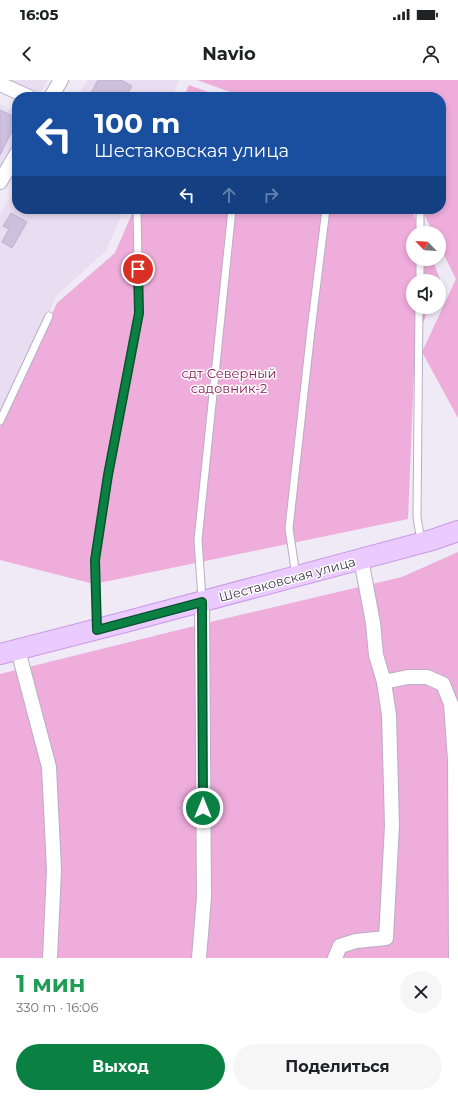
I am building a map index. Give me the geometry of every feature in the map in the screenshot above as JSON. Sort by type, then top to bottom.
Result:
[{"type":"main road","name":"Шестаковская улица","points":[[9,652],[202,602],[458,531]]},
{"type":"street","points":[[53,92],[61,80]]},
{"type":"street","points":[[0,84],[17,92]]},
{"type":"street","points":[[0,182],[12,162]]},
{"type":"street","points":[[335,958],[340,946],[356,941],[386,938],[392,825],[390,715],[384,682],[376,655],[373,623],[361,559]]},
{"type":"street","points":[[199,958],[204,897],[202,602]]},
{"type":"street","points":[[9,652],[49,767],[54,870],[50,958]]},
{"type":"street","points":[[384,682],[408,677],[427,677],[443,684],[451,704],[455,760],[456,958]]},
{"type":"lane","points":[[97,630],[95,560],[108,475],[139,313],[137,214]]},
{"type":"lane","points":[[202,602],[198,540],[231,214]]},
{"type":"lane","points":[[296,576],[289,528],[325,214]]},
{"type":"lane","points":[[420,214],[420,226]]},
{"type":"lane","points":[[419,314],[417,517],[421,542]]},
{"type":"lane","points":[[0,421],[49,316]]},
{"type":"shaded area","points":[[5,80],[48,80],[41,92],[32,92]]},
{"type":"shaded area","points":[[88,80],[179,80],[174,92],[80,92]]},
{"type":"shaded area","points":[[0,104],[12,110],[12,158],[0,176]]},
{"type":"shaded area","points":[[12,196],[12,214],[122,214],[106,251],[57,295],[0,412],[0,214]]},
{"type":"green space","points":[[197,80],[458,80],[458,418],[422,352],[440,314],[446,314],[446,300],[456,279],[446,259],[446,226],[430,226],[424,214],[446,214],[446,92],[230,92]]},
{"type":"green space","points":[[189,85],[208,92],[186,92]]},
{"type":"green space","name":"сдт Северный садовник-2","points":[[132,214],[413,214],[418,226],[406,226],[406,266],[435,266],[438,274],[406,274],[406,314],[426,314],[415,345],[408,519],[94,584],[0,560],[0,427],[57,303],[115,253]]},
{"type":"green space","points":[[458,552],[458,958],[0,958],[0,674],[402,577]]},
{"type":"building","points":[[98,80],[121,80],[132,86],[129,92],[92,92]]},
{"type":"building","points":[[0,110],[12,116],[12,131],[0,155]]},
{"type":"building","points":[[11,213],[27,222],[12,248],[2,242],[9,229],[3,226]]},
{"type":"route","points":[[138,269],[139,313],[108,475],[95,560],[97,630],[202,602],[203,808]]}]
